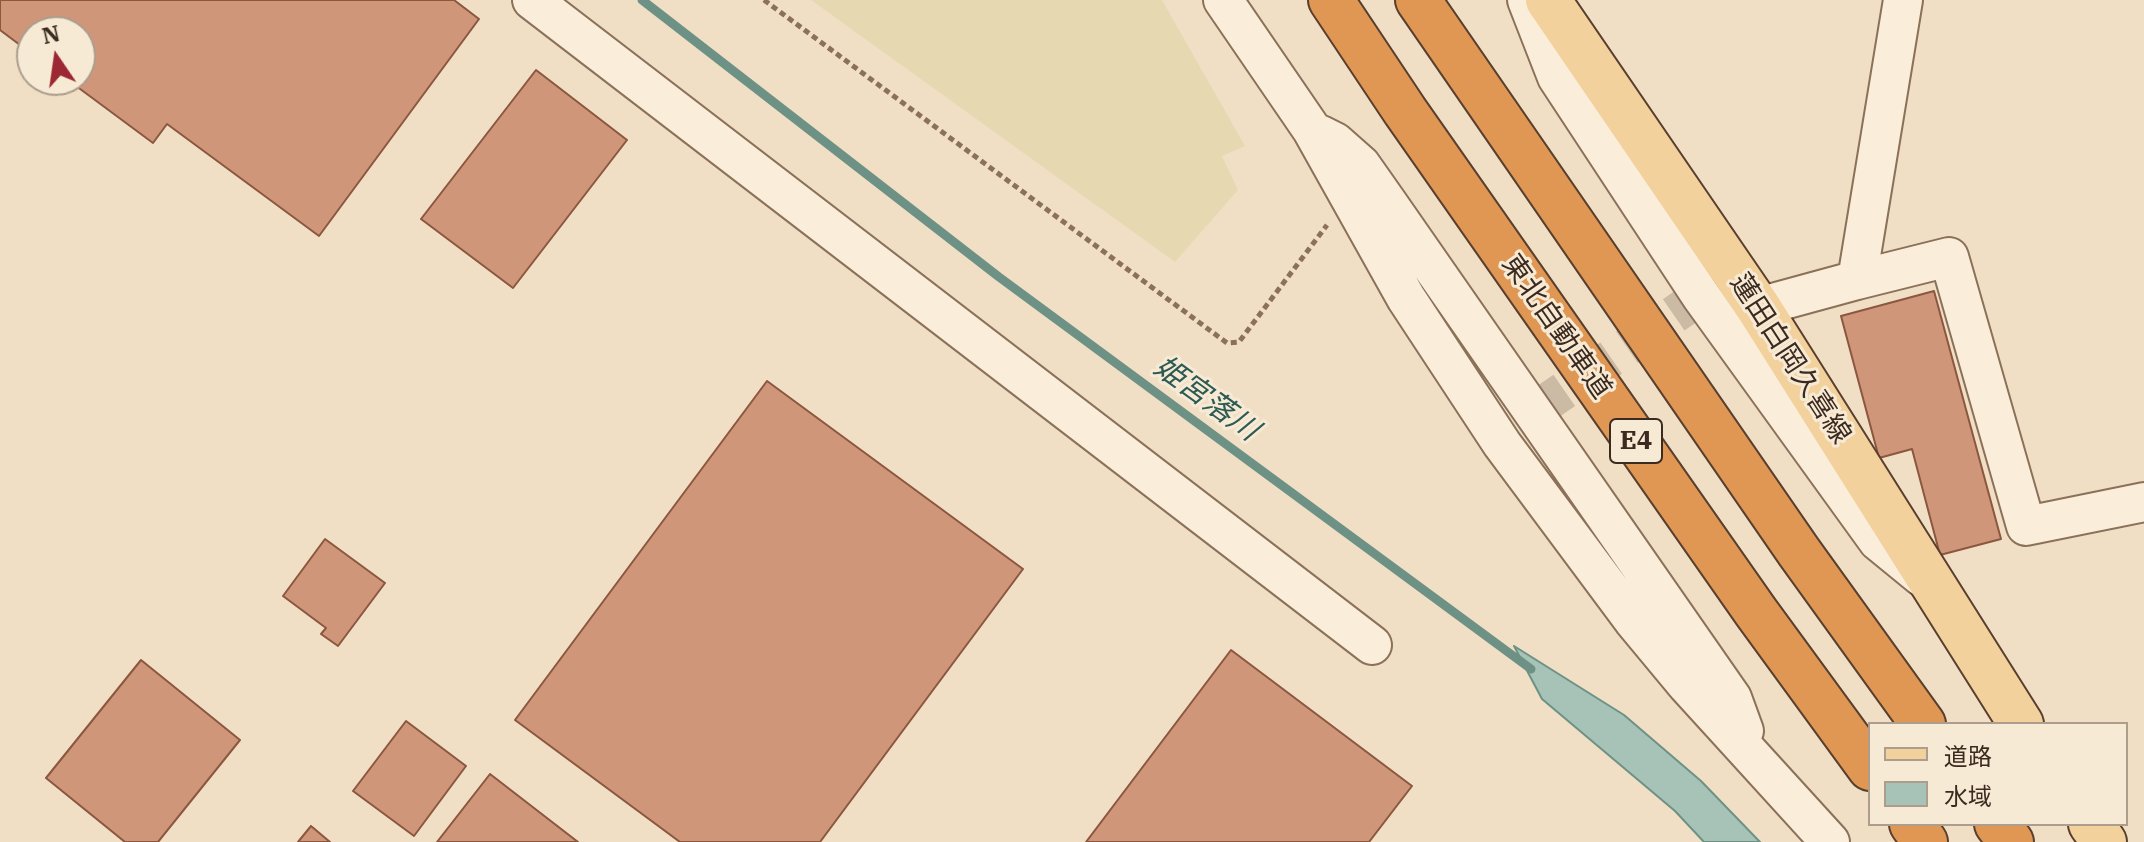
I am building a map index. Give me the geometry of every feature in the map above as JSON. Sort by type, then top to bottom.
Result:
[{"type":"highway","points":[[1311,0],[1405,111]]},
{"type":"highway","name":"東北自動車道","points":[[1331,0],[1405,111],[1756,612],[1868,765]]},
{"type":"highway","name":"E4","points":[[1418,0],[1799,552],[1922,722]]},
{"type":"highway","points":[[1431,0],[1466,71]]},
{"type":"highway","points":[[1999,826],[2011,842]]},
{"type":"main road","name":"蓮田白岡久喜線","points":[[1548,0],[1758,307],[2020,722]]},
{"type":"street","points":[[532,0],[1372,645]]},
{"type":"street","points":[[1223,0],[1312,130],[1406,298],[1502,444],[1633,620],[1687,685],[1830,842]]},
{"type":"street","points":[[1527,0],[1557,77],[1701,296],[1878,541],[1937,589]]},
{"type":"street","points":[[1857,280],[1903,0]]},
{"type":"street","points":[[1312,130],[1335,142],[1361,165],[1732,698],[1753,757]]},
{"type":"street","points":[[1758,307],[1949,257],[2026,526],[2144,502]]},
{"type":"path","points":[[764,0],[1227,343],[1239,342],[1332,219],[1351,202]]},
{"type":"shaded area","points":[[811,0],[1162,0],[1245,146],[1222,156],[1238,190],[1175,262]]},
{"type":"water","points":[[1514,646],[1624,715],[1701,781],[1760,842],[1704,842],[1675,811],[1542,699]]},
{"type":"building","points":[[0,0],[454,0],[479,19],[319,236],[167,124],[153,143],[90,96],[96,96],[96,16],[16,16],[16,42],[0,30]]},
{"type":"building","points":[[536,70],[627,140],[513,288],[421,219]]},
{"type":"building","points":[[1934,291],[2001,539],[1940,555],[1912,449],[1879,458],[1841,316]]},
{"type":"building","points":[[767,381],[1023,569],[820,842],[680,842],[515,720]]},
{"type":"building","points":[[325,539],[385,583],[338,646],[321,634],[326,628],[283,596]]},
{"type":"building","points":[[1231,650],[1412,786],[1369,842],[1086,842]]},
{"type":"building","points":[[141,660],[240,740],[158,842],[125,842],[46,778]]},
{"type":"building","points":[[406,721],[466,766],[414,836],[353,791]]},
{"type":"building","points":[[490,774],[578,842],[437,842]]},
{"type":"building","points":[[311,826],[330,842],[298,842]]},
{"type":"waterway","name":"姫宮落川","points":[[642,0],[999,277],[1531,669]]},
{"type":"tunnel","points":[[1533,412],[1701,296]]}]
